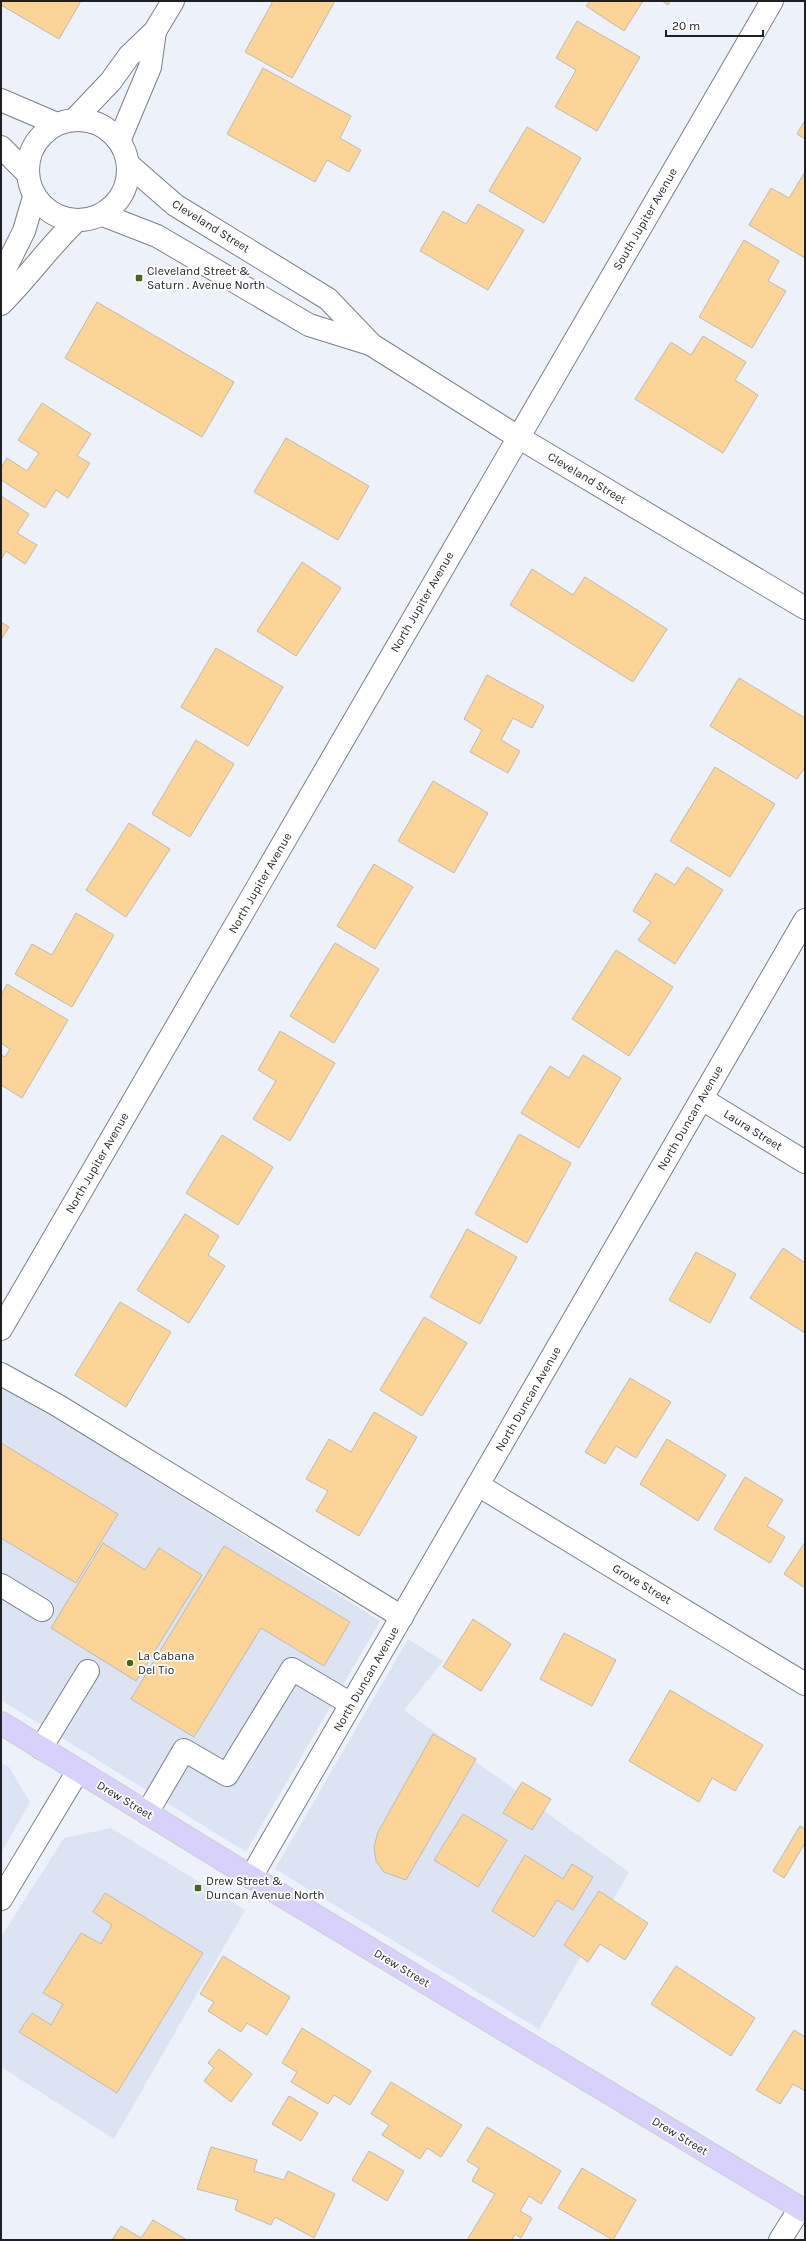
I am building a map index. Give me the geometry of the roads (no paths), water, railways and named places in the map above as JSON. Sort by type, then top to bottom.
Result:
[{"type":"main road","name":"Drew Street","points":[[1,1723],[251,1877],[802,2210]]},
{"type":"street","points":[[1,100],[66,122],[91,122],[107,129],[118,141],[125,152],[128,164],[128,179],[123,193],[114,205],[103,215],[76,221],[60,218],[45,209],[34,197],[27,173],[28,157],[34,144],[44,132],[66,122],[111,81],[129,56],[156,31],[173,1]]},
{"type":"street","name":"South Jupiter Avenue","points":[[518,437],[772,1]]},
{"type":"street","points":[[118,141],[150,67],[156,31]]},
{"type":"street","points":[[1,147],[27,173]]},
{"type":"street","name":"Cleveland Street","points":[[128,164],[175,205],[328,299],[372,345],[518,437],[805,608]]},
{"type":"street","points":[[1,290],[6,267],[24,231],[34,197]]},
{"type":"street","name":"Cleveland Street","points":[[103,215],[157,236],[309,325],[372,345]]},
{"type":"street","points":[[1,304],[26,279],[51,245],[76,221]]},
{"type":"street","name":"North Jupiter Avenue","points":[[1,1329],[518,437]]},
{"type":"street","name":"North Duncan Avenue","points":[[251,1877],[805,920]]},
{"type":"street","name":"Laura Street","points":[[702,1099],[805,1162]]},
{"type":"street","points":[[1,1374],[58,1405],[402,1617]]},
{"type":"street","name":"Grove Street","points":[[478,1485],[805,1684]]},
{"type":"street","points":[[1,1585],[42,1610]]},
{"type":"street","points":[[147,1813],[184,1750],[227,1775],[292,1668],[351,1704]]},
{"type":"street","points":[[41,1748],[88,1671]]},
{"type":"street","points":[[1,1899],[78,1771]]},
{"type":"street","points":[[780,2240],[802,2210]]},
{"type":"place","name":"Cleveland Street & Saturn . Avenue North","points":[[139,278]]},
{"type":"place","name":"La Cabana Del Tio","points":[[130,1663]]},
{"type":"place","name":"Drew Street & Duncan Avenue North","points":[[198,1888]]}]
